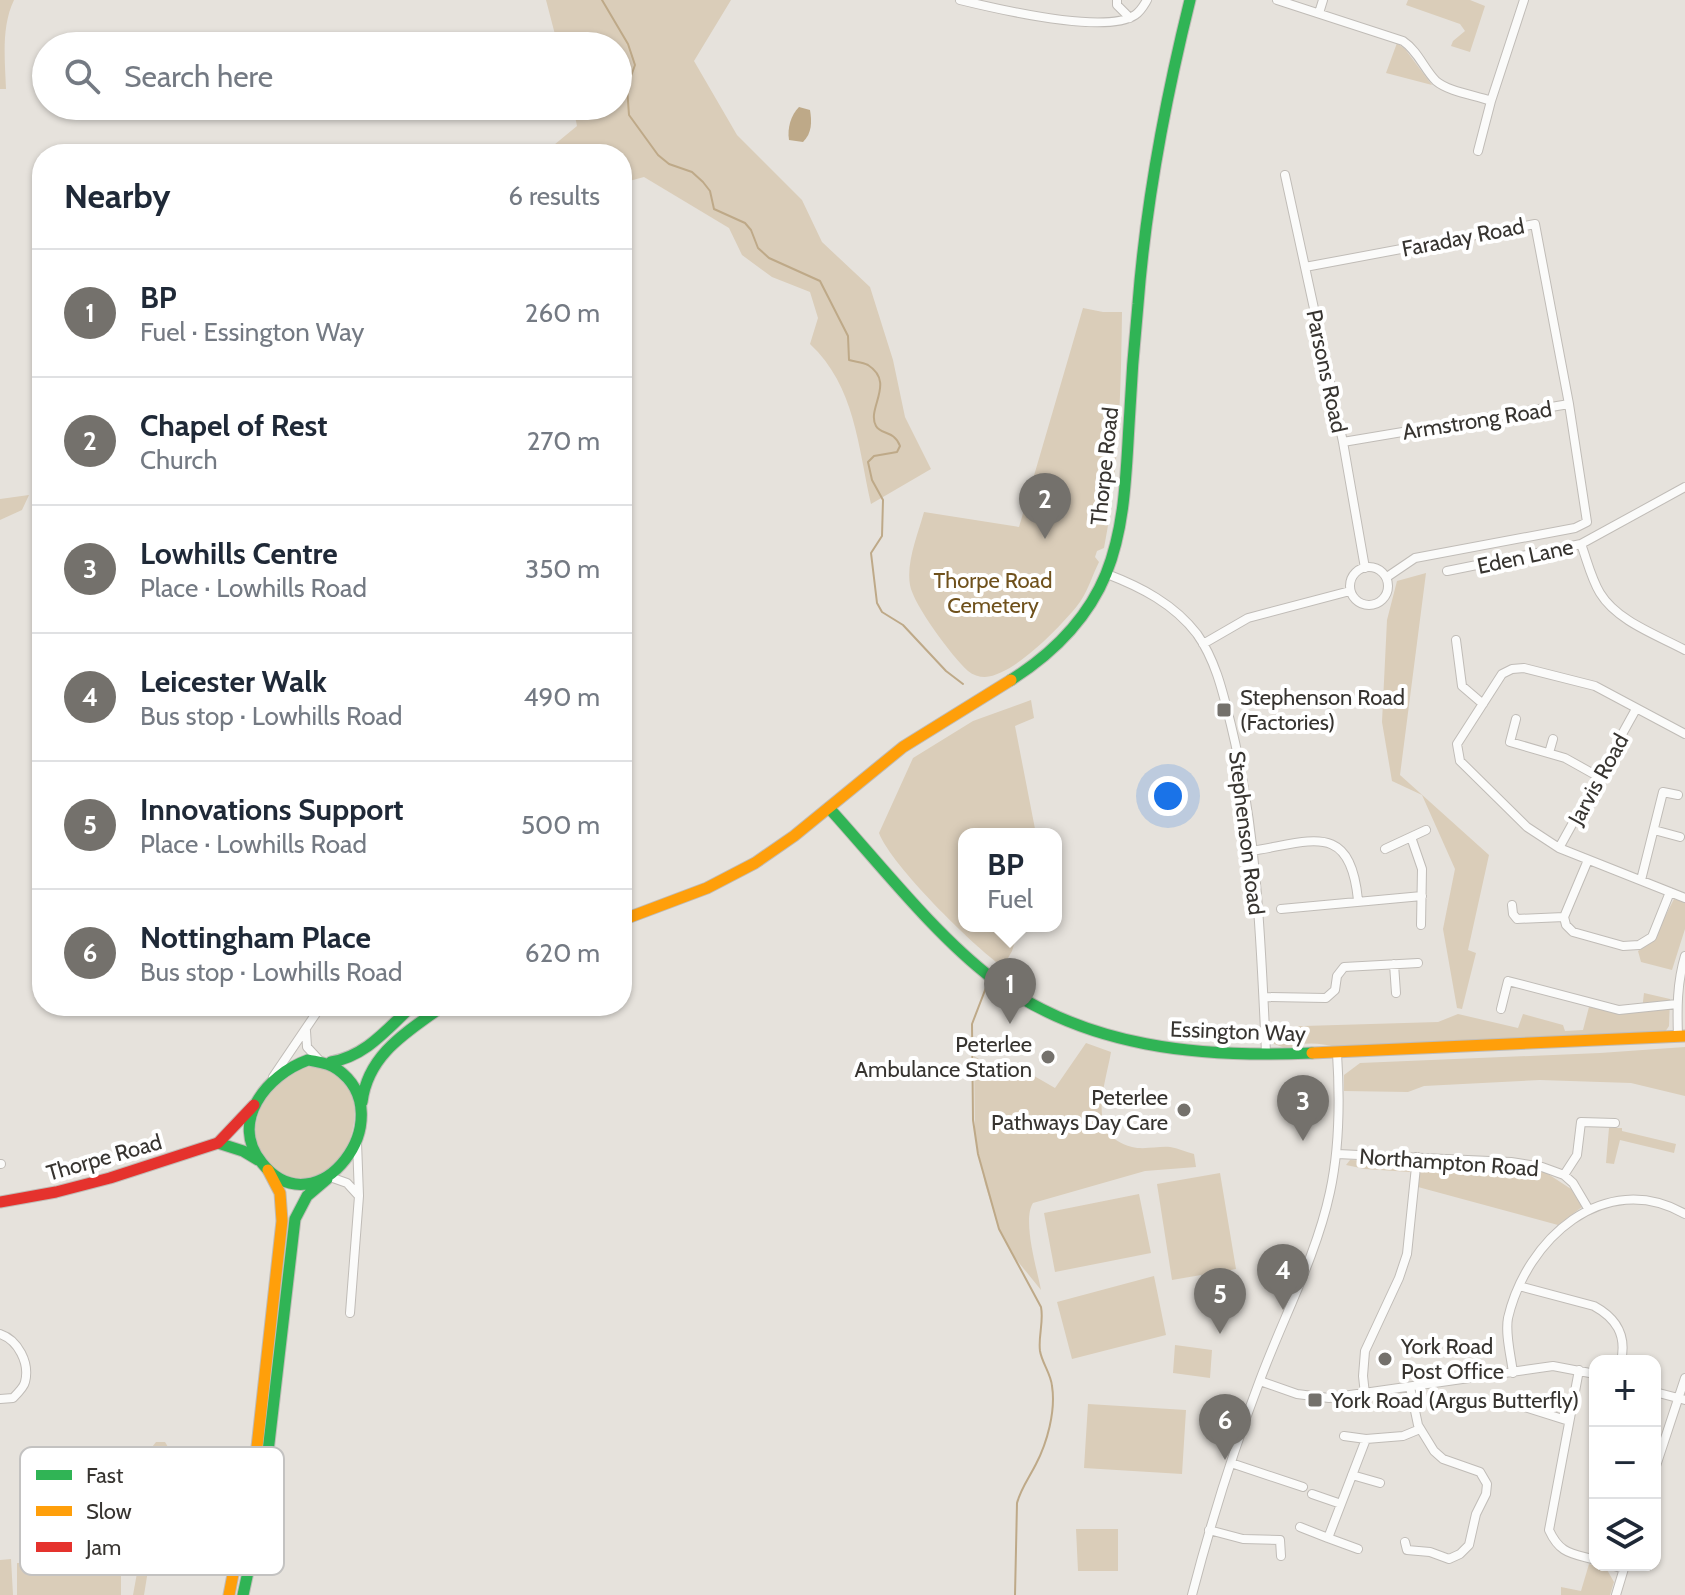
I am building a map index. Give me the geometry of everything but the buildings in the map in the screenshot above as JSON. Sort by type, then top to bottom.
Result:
[{"type":"main road","name":"Thorpe Road","points":[[632,916],[695,892],[754,863],[829,808],[903,747],[1015,680],[1046,656],[1082,617],[1107,574],[1124,505],[1146,220],[1159,130],[1190,0]]},
{"type":"main road","name":"Essington Way","points":[[829,808],[937,927],[1006,988],[1037,1007],[1087,1029],[1151,1047],[1190,1053],[1337,1053],[1681,1036]]},
{"type":"main road","points":[[258,1160],[249,1140],[248,1128],[254,1105],[271,1081],[286,1067],[297,1063],[342,1062],[356,1056],[401,1016]]},
{"type":"main road","points":[[269,1447],[295,1219],[299,1207],[309,1192],[348,1161],[357,1136],[365,1080],[375,1064],[430,1016]]},
{"type":"main road","points":[[324,1062],[342,1070],[350,1078],[361,1105]]},
{"type":"main road","name":"Thorpe Road","points":[[0,1202],[30,1198],[129,1174],[218,1143],[254,1105]]},
{"type":"main road","points":[[218,1143],[243,1151],[288,1183],[314,1184],[328,1178]]},
{"type":"main road","points":[[256,1447],[282,1221],[280,1193],[268,1170]]},
{"type":"main road","points":[[229,1595],[234,1575]]},
{"type":"main road","points":[[243,1595],[247,1575]]},
{"type":"street","points":[[960,0],[1092,24],[1130,18],[1138,14],[1147,0]]},
{"type":"street","points":[[1117,0],[1117,5],[1130,18]]},
{"type":"street","points":[[1277,0],[1403,41],[1411,46],[1442,85],[1491,101]]},
{"type":"street","points":[[1319,13],[1323,0]]},
{"type":"street","points":[[1478,151],[1524,0]]},
{"type":"street","name":"Parsons Road","points":[[1285,175],[1343,442],[1365,568]]},
{"type":"street","name":"Faraday Road","points":[[1305,267],[1535,224],[1569,404]]},
{"type":"street","name":"Armstrong Road","points":[[1343,442],[1569,404],[1587,522],[1575,528],[1415,558],[1387,577],[1388,594],[1373,606],[1358,603],[1350,591]]},
{"type":"street","name":"Eden Lane","points":[[1447,571],[1581,544],[1685,487]]},
{"type":"street","points":[[1581,544],[1596,585],[1607,603],[1619,614],[1685,650]]},
{"type":"street","points":[[1203,644],[1248,618],[1350,591],[1351,578],[1365,568],[1376,568],[1387,577]]},
{"type":"street","name":"Stephenson Road","points":[[1107,574],[1154,595],[1185,621],[1203,644],[1220,680],[1243,773],[1264,997],[1266,1053]]},
{"type":"street","points":[[1456,640],[1462,686],[1483,704]]},
{"type":"street","points":[[1685,734],[1595,686],[1524,668],[1502,674],[1457,744],[1460,761],[1527,827],[1559,848],[1685,898]]},
{"type":"street","name":"Jarvis Road","points":[[1559,848],[1636,709]]},
{"type":"street","points":[[1516,719],[1510,742],[1565,758],[1599,777]]},
{"type":"street","points":[[1549,753],[1553,739]]},
{"type":"street","points":[[1641,880],[1663,792],[1678,795]]},
{"type":"street","points":[[1385,849],[1426,830]]},
{"type":"street","points":[[1654,830],[1680,837]]},
{"type":"street","points":[[1411,837],[1422,869],[1421,925]]},
{"type":"street","points":[[1251,851],[1319,841],[1334,844],[1349,858],[1355,873],[1358,900]]},
{"type":"street","points":[[1588,860],[1564,917],[1566,925],[1573,932],[1623,946],[1639,945],[1652,937],[1670,892]]},
{"type":"street","points":[[1281,909],[1422,896]]},
{"type":"street","points":[[1512,905],[1517,919],[1564,917]]},
{"type":"street","points":[[1681,1036],[1677,1004],[1685,956]]},
{"type":"street","points":[[1264,997],[1326,998],[1335,990],[1337,976],[1344,967],[1418,963]]},
{"type":"street","points":[[1394,964],[1396,993]]},
{"type":"street","points":[[1501,1009],[1508,981],[1619,1010],[1677,1004]]},
{"type":"street","points":[[271,1081],[315,1016]]},
{"type":"street","points":[[306,1030],[307,1047],[324,1062]]},
{"type":"street","points":[[1192,1595],[1231,1463],[1322,1224],[1337,1154],[1337,1053]]},
{"type":"street","points":[[1564,1175],[1577,1155],[1581,1122],[1615,1123]]},
{"type":"street","points":[[350,1313],[359,1196],[357,1136]]},
{"type":"street","name":"Northampton Road","points":[[1337,1154],[1511,1162],[1542,1167],[1564,1175],[1581,1194],[1589,1210]]},
{"type":"street","points":[[1365,1394],[1365,1351],[1407,1254],[1417,1157]]},
{"type":"street","points":[[328,1178],[347,1183],[359,1196]]},
{"type":"street","points":[[1513,1373],[1507,1322],[1519,1286],[1543,1247],[1562,1228],[1589,1210],[1619,1199],[1666,1204],[1685,1214]]},
{"type":"street","points":[[1519,1286],[1603,1311],[1615,1321],[1622,1334],[1622,1355]]},
{"type":"street","points":[[0,1334],[11,1338],[24,1357],[25,1383],[13,1398],[0,1399]]},
{"type":"street","points":[[1260,1381],[1297,1394],[1329,1398],[1553,1366],[1589,1372]]},
{"type":"street","points":[[1579,1370],[1549,1530],[1563,1551],[1589,1558]]},
{"type":"street","points":[[1661,1453],[1681,1399],[1685,1378]]},
{"type":"street","points":[[1404,1560],[1406,1546],[1449,1559],[1460,1554],[1469,1545],[1487,1484],[1480,1472],[1443,1459],[1420,1429],[1410,1387]]},
{"type":"street","points":[[1661,1394],[1681,1399]]},
{"type":"street","points":[[1515,1404],[1569,1421]]},
{"type":"street","points":[[1344,1436],[1366,1439],[1403,1436],[1420,1429]]},
{"type":"street","points":[[1328,1538],[1366,1439]]},
{"type":"street","points":[[1231,1463],[1303,1487]]},
{"type":"street","points":[[1352,1475],[1380,1483]]},
{"type":"street","points":[[1312,1494],[1341,1504]]},
{"type":"street","points":[[1300,1527],[1358,1549]]},
{"type":"street","points":[[1209,1530],[1243,1539],[1280,1540],[1281,1556]]},
{"type":"street","points":[[1616,1595],[1624,1571]]},
{"type":"green space","points":[[0,0],[14,0],[5,32],[6,89],[0,89]]},
{"type":"green space","points":[[546,0],[731,0],[694,61],[737,135],[802,200],[822,242],[870,287],[893,360],[905,417],[931,469],[871,504],[846,398],[825,361],[810,344],[818,318],[810,292],[772,277],[742,255],[729,228],[644,177],[632,180],[632,144],[555,144],[577,126],[576,120],[632,120],[632,32],[554,32]]},
{"type":"green space","points":[[1408,0],[1470,0],[1485,6],[1470,52],[1451,46],[1465,31],[1460,24],[1406,5]]},
{"type":"green space","points":[[1397,43],[1405,49],[1432,85],[1386,73]]},
{"type":"green space","name":"Thorpe Road Cemetery","points":[[1083,308],[1122,312],[1116,460],[1104,548],[1097,551],[1095,557],[1099,562],[1084,596],[1059,626],[1009,668],[997,674],[978,676],[968,671],[953,655],[913,594],[909,576],[916,539],[924,512],[1019,527]]},
{"type":"green space","points":[[29,495],[22,510],[0,520],[0,499]]},
{"type":"green space","points":[[1426,573],[1400,775],[1489,855],[1468,950],[1476,953],[1462,1009],[1457,1008],[1443,929],[1455,869],[1422,795],[1392,781],[1382,722],[1387,620],[1397,581]]},
{"type":"green space","points":[[1031,700],[1034,718],[1015,726],[1035,828],[958,828],[958,927],[899,864],[879,833],[913,758],[973,721]]},
{"type":"green space","points":[[1674,899],[1685,902],[1685,929],[1672,970],[1641,962],[1638,951],[1652,942]]},
{"type":"green space","points":[[963,932],[1018,932],[1003,967]]},
{"type":"green space","points":[[1644,993],[1670,999],[1669,1026],[1665,1032],[1336,1047],[1311,1044],[1287,1049],[1272,1043],[1269,1027],[1438,1022],[1458,1014],[1518,1028],[1523,1014],[1563,1025],[1565,1031],[1583,1030],[1590,1003],[1642,1010]]},
{"type":"green space","points":[[1086,1043],[1111,1052],[1102,1108],[1108,1132],[1117,1141],[1132,1147],[1170,1147],[1194,1154],[1196,1167],[1145,1171],[1033,1203],[1030,1232],[1041,1290],[1011,1253],[999,1229],[985,1184],[975,1135],[974,1056],[1004,1074],[1015,1065],[1055,1088]]},
{"type":"green space","points":[[1685,1047],[1685,1096],[1631,1083],[1540,1080],[1424,1086],[1408,1092],[1344,1091],[1344,1075],[1360,1063]]},
{"type":"green space","points":[[306,1066],[324,1067],[343,1078],[353,1096],[355,1118],[349,1141],[338,1161],[322,1175],[302,1179],[278,1171],[264,1158],[257,1144],[256,1129],[259,1113],[277,1085]]},
{"type":"green space","points":[[1609,1128],[1622,1128],[1622,1131],[1676,1144],[1674,1153],[1620,1140],[1614,1164],[1606,1163]]},
{"type":"green space","points":[[1350,1160],[1406,1162],[1410,1172],[1346,1165]]},
{"type":"green space","points":[[1424,1164],[1545,1172],[1571,1189],[1582,1207],[1558,1225],[1418,1187],[1420,1168]]},
{"type":"green space","points":[[1220,1173],[1236,1269],[1172,1280],[1157,1184]]},
{"type":"green space","points":[[1139,1194],[1151,1253],[1055,1272],[1044,1213]]},
{"type":"green space","points":[[1154,1276],[1166,1335],[1072,1359],[1057,1302]]},
{"type":"green space","points":[[1175,1345],[1212,1350],[1210,1378],[1173,1373]]},
{"type":"green space","points":[[1088,1404],[1186,1410],[1182,1474],[1084,1468]]},
{"type":"green space","points":[[156,1442],[165,1442],[168,1447],[152,1447]]},
{"type":"green space","points":[[1076,1529],[1118,1529],[1118,1571],[1078,1571]]},
{"type":"green space","points":[[11,1559],[13,1595],[0,1595],[0,1560]]},
{"type":"green space","points":[[17,1563],[20,1563],[20,1575],[121,1575],[121,1595],[17,1595]]},
{"type":"green space","points":[[1589,1564],[1589,1571],[1608,1571],[1614,1582],[1610,1595],[1561,1595],[1561,1587],[1581,1591]]},
{"type":"green space","points":[[137,1575],[147,1575],[144,1595],[133,1595]]},
{"type":"shaded area","points":[[799,107],[810,110],[811,114],[810,131],[803,142],[789,140],[790,122]]},
{"type":"waterway","points":[[602,0],[621,32]]},
{"type":"waterway","points":[[632,56],[635,65],[632,73]]},
{"type":"waterway","points":[[632,119],[658,155],[669,164],[692,172],[703,182],[710,191],[714,209],[745,223],[758,248],[769,258],[820,281],[848,336],[849,360],[868,365],[876,372],[880,380],[874,411],[876,426],[894,437],[900,446],[897,452],[874,456],[868,462],[872,480],[883,500],[882,536],[871,553],[877,603],[882,612],[903,625],[946,671],[963,684]]},
{"type":"waterway","points":[[987,985],[972,1024],[973,1120],[978,1154],[999,1229],[1041,1307],[1040,1351],[1053,1396],[1052,1416],[1044,1446],[1017,1503],[1015,1595]]},
{"type":"traffic: fast","points":[[1011,680],[1054,647],[1078,621],[1106,574],[1117,538],[1125,481],[1134,349],[1151,189],[1190,0]]},
{"type":"traffic: fast","points":[[829,808],[950,941],[993,979],[1029,1002],[1066,1020],[1145,1044],[1228,1053],[1312,1053]]},
{"type":"traffic: fast","points":[[331,1062],[365,1048],[402,1016]]},
{"type":"traffic: fast","points":[[362,1102],[372,1070],[381,1057],[403,1035],[429,1016]]},
{"type":"traffic: fast","points":[[308,1060],[337,1069],[355,1089],[361,1113],[357,1138],[345,1160],[328,1176],[306,1184],[284,1181],[262,1163],[249,1132],[251,1116],[266,1088],[278,1077],[308,1060]]},
{"type":"traffic: fast","points":[[218,1143],[243,1151],[258,1160]]},
{"type":"traffic: fast","points":[[269,1447],[295,1219],[307,1196],[327,1179]]},
{"type":"traffic: fast","points":[[243,1595],[247,1575]]},
{"type":"traffic: slow","points":[[632,916],[707,888],[755,863],[794,836],[903,747],[1011,680]]},
{"type":"traffic: slow","points":[[1312,1053],[1685,1036]]},
{"type":"traffic: slow","points":[[257,1447],[282,1221],[280,1193],[268,1170]]},
{"type":"traffic: slow","points":[[229,1595],[233,1575]]},
{"type":"traffic: jam","points":[[0,1202],[110,1178],[218,1143],[254,1105]]},
{"type":"place","name":"Chapel of Rest","points":[[1045,539]]},
{"type":"place","name":"Stephenson Road (Factories)","points":[[1224,710]]},
{"type":"place","name":"BP","points":[[1010,1024]]},
{"type":"place","name":"Peterlee Ambulance Station","points":[[1048,1057]]},
{"type":"place","name":"Peterlee Pathways Day Care","points":[[1184,1110]]},
{"type":"place","name":"Lowhills Centre","points":[[1303,1141]]},
{"type":"place","name":"Leicester Walk","points":[[1283,1310]]},
{"type":"place","name":"Innovations Support","points":[[1220,1334]]},
{"type":"place","name":"York Road Post Office","points":[[1385,1359]]},
{"type":"place","name":"York Road (Argus Butterfly)","points":[[1315,1400]]},
{"type":"place","name":"Nottingham Place","points":[[1225,1460]]}]
